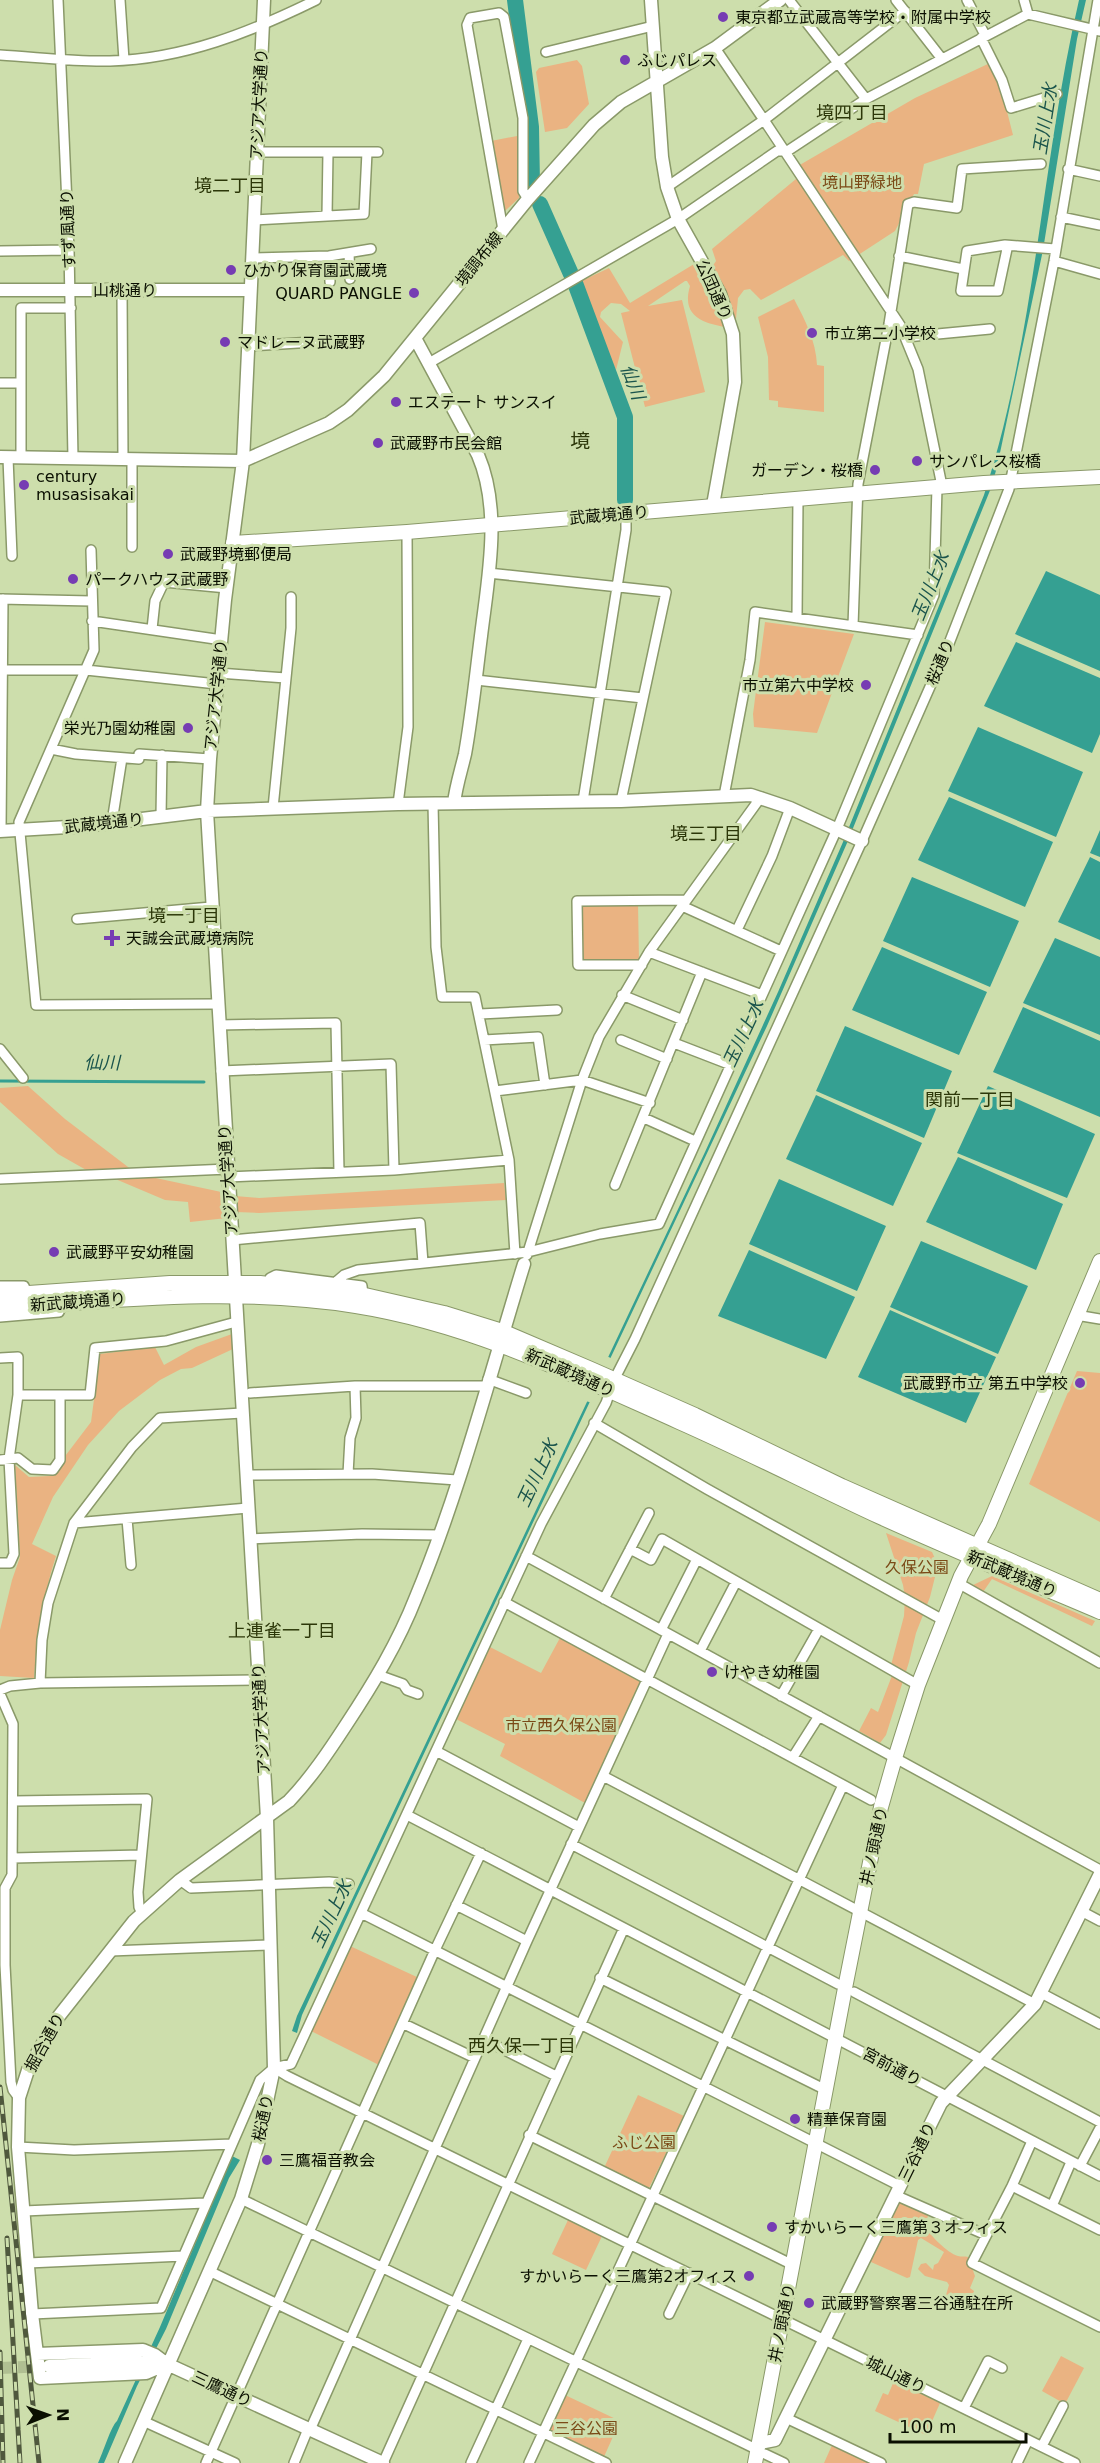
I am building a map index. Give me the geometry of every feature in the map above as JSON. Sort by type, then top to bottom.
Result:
[{"type":"main road","points":[[1007,481],[1100,477]]},
{"type":"main road","name":"武蔵境通り","points":[[232,543],[407,532],[1007,481]]},
{"type":"main road","name":"井ノ頭通り","points":[[760,2452],[782,2318],[836,2038],[881,1808],[895,1758],[918,1685],[958,1583],[975,1551],[1100,1261]]},
{"type":"main road","name":"新武蔵境通り","points":[[0,1295],[170,1283],[235,1288],[358,1306],[500,1337]]},
{"type":"main road","name":"新武蔵境通り","points":[[0,1308],[180,1295],[270,1284],[363,1294],[444,1313],[611,1385],[694,1415],[1100,1612]]},
{"type":"main road","name":"新武蔵境通り","points":[[975,1551],[1100,1600]]},
{"type":"street","name":"すず風通り","points":[[58,0],[71,308],[73,458]]},
{"type":"street","points":[[120,0],[124,60]]},
{"type":"street","name":"アジア大学通り","points":[[243,461],[264,0]]},
{"type":"street","points":[[0,55],[124,60],[168,54],[211,44],[262,26],[316,0]]},
{"type":"street","name":"公団通り","points":[[651,0],[662,157],[668,187],[678,219],[720,294],[733,334],[735,382],[713,505]]},
{"type":"street","name":"境調布線","points":[[243,461],[329,423],[348,410],[384,376],[528,199],[606,115],[657,80],[715,48],[780,0]]},
{"type":"street","points":[[789,0],[866,99]]},
{"type":"street","points":[[896,0],[942,59]]},
{"type":"street","points":[[968,0],[1002,80],[1011,108],[1057,94]]},
{"type":"street","points":[[1024,0],[1028,14]]},
{"type":"street","name":"桜通り","points":[[274,2067],[291,2064],[504,1602],[645,1317],[862,841],[948,646],[1007,481],[1054,261],[1046,248],[1061,217],[1098,0]]},
{"type":"street","points":[[668,187],[764,120],[905,11]]},
{"type":"street","points":[[503,230],[467,25],[470,18],[475,16],[499,13],[504,18],[523,118],[523,191],[528,199]]},
{"type":"street","points":[[429,363],[678,219],[777,151],[789,150],[866,99],[1028,14],[1092,29]]},
{"type":"street","points":[[546,52],[653,26]]},
{"type":"street","points":[[337,1281],[344,1275],[358,1270],[515,1254],[526,1258],[600,1234],[659,1224],[837,829],[934,595],[939,486],[918,369],[906,337],[891,311],[715,48]]},
{"type":"street","points":[[257,152],[378,152]]},
{"type":"street","points":[[327,216],[328,152]]},
{"type":"street","points":[[254,220],[364,214],[367,152]]},
{"type":"street","points":[[853,626],[858,494],[908,204],[914,202],[957,208],[962,169],[1041,164]]},
{"type":"street","points":[[1068,169],[1100,176]]},
{"type":"street","points":[[1061,217],[1100,225]]},
{"type":"street","points":[[1005,244],[998,291],[961,291],[967,251],[1005,244],[1046,248]]},
{"type":"street","points":[[252,258],[329,256],[371,249]]},
{"type":"street","points":[[0,251],[69,250]]},
{"type":"street","points":[[349,253],[350,279]]},
{"type":"street","points":[[329,256],[330,282]]},
{"type":"street","points":[[899,256],[963,269]]},
{"type":"street","points":[[1054,261],[1100,274]]},
{"type":"street","name":"山桃通り","points":[[0,290],[250,290]]},
{"type":"street","points":[[122,290],[132,547]]},
{"type":"street","points":[[21,458],[21,308],[71,308]]},
{"type":"street","points":[[906,337],[990,329]]},
{"type":"street","points":[[415,338],[462,422],[485,471],[489,486],[491,525],[488,573],[476,680],[465,753],[454,803]]},
{"type":"street","points":[[248,346],[330,341]]},
{"type":"street","points":[[0,383],[21,383]]},
{"type":"street","points":[[12,556],[2,458],[243,461],[232,543]]},
{"type":"street","points":[[797,618],[798,498]]},
{"type":"street","points":[[583,801],[626,530],[626,514]]},
{"type":"street","points":[[398,804],[408,727],[407,532]]},
{"type":"street","name":"アジア大学通り","points":[[232,543],[210,759],[207,811],[267,1818]]},
{"type":"street","points":[[91,550],[94,650],[19,822],[18,830],[33,958],[36,1005],[217,1004]]},
{"type":"street","points":[[488,573],[666,592],[621,801]]},
{"type":"street","points":[[152,629],[155,601],[164,582],[227,588]]},
{"type":"street","points":[[273,808],[291,628],[291,597]]},
{"type":"street","points":[[1,831],[2,599],[91,601]]},
{"type":"street","points":[[724,796],[750,660],[755,612],[918,635]]},
{"type":"street","points":[[92,621],[222,640]]},
{"type":"street","points":[[3,670],[86,670],[218,678],[286,678]]},
{"type":"street","points":[[476,680],[643,698]]},
{"type":"street","points":[[51,749],[122,758],[139,759],[140,754],[210,759]]},
{"type":"street","points":[[161,817],[162,755]]},
{"type":"street","points":[[112,822],[122,758]]},
{"type":"street","name":"武蔵境通り","points":[[1,831],[207,811],[433,803],[621,801],[752,795],[790,807],[862,841]]},
{"type":"street","points":[[526,1258],[582,1080],[599,1036],[649,952],[761,797]]},
{"type":"street","points":[[433,803],[436,947],[442,997],[475,997],[480,1014],[509,1160],[515,1254]]},
{"type":"street","points":[[737,930],[772,856],[790,807]]},
{"type":"street","points":[[642,965],[578,965],[577,901],[684,903],[719,925],[737,930],[781,951]]},
{"type":"street","points":[[77,919],[211,907]]},
{"type":"street","points":[[649,952],[762,995]]},
{"type":"street","points":[[615,1185],[702,972]]},
{"type":"street","points":[[622,995],[683,1020]]},
{"type":"street","points":[[480,1014],[557,1010]]},
{"type":"street","points":[[219,1026],[336,1023],[339,1172]]},
{"type":"street","points":[[484,1040],[538,1037],[545,1084]]},
{"type":"street","points":[[621,1040],[667,1059]]},
{"type":"street","points":[[674,1042],[731,1065]]},
{"type":"street","points":[[0,1049],[23,1077]]},
{"type":"street","points":[[221,1071],[391,1064],[394,1170]]},
{"type":"street","points":[[495,1091],[582,1080],[650,1103]]},
{"type":"street","points":[[644,1118],[695,1141]]},
{"type":"street","points":[[0,1179],[394,1170],[509,1160]]},
{"type":"street","points":[[232,1240],[420,1223],[423,1263]]},
{"type":"street","name":"掘合通り","points":[[167,2364],[146,2373],[40,2378],[32,2314],[18,2147],[19,2098],[29,2067],[49,2029],[134,1921],[180,1880],[267,1818],[302,1787],[332,1747],[378,1675],[416,1597],[439,1535],[526,1258]]},
{"type":"street","points":[[270,1284],[270,1278],[276,1275],[337,1281],[362,1286],[363,1294]]},
{"type":"street","points":[[0,1286],[21,1285],[27,1293]]},
{"type":"street","points":[[0,1317],[59,1312],[63,1303]]},
{"type":"street","points":[[1076,1315],[1100,1319]]},
{"type":"street","points":[[18,1395],[90,1395],[95,1348],[166,1341],[236,1322]]},
{"type":"street","points":[[0,1358],[18,1357],[18,1395],[5,1459],[15,1554],[10,1563],[0,1563]]},
{"type":"street","points":[[250,1393],[355,1386],[487,1383],[526,1393]]},
{"type":"street","points":[[348,1474],[350,1438],[356,1418],[355,1386]]},
{"type":"street","points":[[5,1459],[24,1461],[32,1469],[53,1470],[60,1460],[60,1395]]},
{"type":"street","points":[[40,1683],[42,1640],[48,1603],[74,1523],[132,1447],[160,1418],[242,1413]]},
{"type":"street","points":[[594,1423],[943,1620]]},
{"type":"street","points":[[246,1475],[348,1474],[457,1480]]},
{"type":"street","points":[[74,1523],[248,1508]]},
{"type":"street","points":[[604,1599],[649,1513]]},
{"type":"street","points":[[127,1519],[130,1565]]},
{"type":"street","points":[[250,1539],[362,1534],[439,1535]]},
{"type":"street","points":[[630,1549],[651,1560],[662,1539],[918,1685]]},
{"type":"street","points":[[526,1556],[1009,1818],[1100,1872]]},
{"type":"street","points":[[294,2463],[351,2340],[526,1941],[647,1680],[664,1632],[698,1560]]},
{"type":"street","points":[[700,1651],[736,1582]]},
{"type":"street","points":[[958,1583],[1100,1663]]},
{"type":"street","points":[[504,1602],[871,1800]]},
{"type":"street","points":[[781,1696],[819,1629]]},
{"type":"street","points":[[378,1675],[403,1684],[407,1690],[418,1694]]},
{"type":"street","points":[[19,2098],[12,2090],[10,2082],[5,1965],[5,1888],[12,1875],[13,1858],[13,1724],[0,1692],[10,1686],[40,1683],[258,1680]]},
{"type":"street","points":[[793,1757],[819,1716]]},
{"type":"street","points":[[436,1751],[579,1827]]},
{"type":"street","points":[[603,1776],[861,1911],[1038,1999],[1100,2024]]},
{"type":"street","points":[[530,2463],[651,2196],[843,1785]]},
{"type":"street","points":[[14,1801],[147,1799],[138,1892],[142,1914]]},
{"type":"street","name":"宮前通り","points":[[407,1815],[1100,2176]]},
{"type":"street","name":"桜通り","points":[[124,2463],[241,2199],[258,2144],[274,2067],[267,1818]]},
{"type":"street","points":[[571,1844],[838,1984]]},
{"type":"street","points":[[206,2463],[235,2394],[404,2024],[435,1950],[481,1853]]},
{"type":"street","points":[[13,1858],[141,1855]]},
{"type":"street","name":"三谷通り","points":[[760,2452],[775,2440],[941,2103],[983,2061],[1038,1999],[1100,1872]]},
{"type":"street","points":[[180,1880],[191,1888],[329,1882],[349,1884]]},
{"type":"street","points":[[456,1905],[526,1941]]},
{"type":"street","points":[[1082,1911],[1100,1921]]},
{"type":"street","points":[[361,1913],[816,2144],[898,2190],[986,2235]]},
{"type":"street","points":[[383,2463],[624,1928]]},
{"type":"street","points":[[110,1950],[270,1945]]},
{"type":"street","points":[[600,1978],[826,2090]]},
{"type":"street","points":[[854,1992],[1100,2122]]},
{"type":"street","points":[[404,2024],[475,2058]]},
{"type":"street","points":[[483,2039],[556,2076]]},
{"type":"street","points":[[32,2314],[161,2308],[260,2080],[274,2067]]},
{"type":"street","name":"城山通り","points":[[274,2067],[287,2076],[1075,2463]]},
{"type":"street","points":[[1052,2206],[1100,2128]]},
{"type":"street","points":[[529,2135],[793,2265]]},
{"type":"street","points":[[1032,2141],[1012,2186],[972,2263],[1100,2327]]},
{"type":"street","points":[[18,2147],[74,2150],[232,2144]]},
{"type":"street","points":[[1012,2186],[1100,2230]]},
{"type":"street","points":[[241,2199],[784,2463]]},
{"type":"street","points":[[24,2211],[205,2203]]},
{"type":"street","points":[[28,2264],[183,2256]]},
{"type":"street","points":[[209,2271],[606,2463]]},
{"type":"street","points":[[669,2314],[689,2273]]},
{"type":"street","points":[[471,2463],[528,2339]]},
{"type":"street","points":[[37,2354],[143,2350],[167,2364]]},
{"type":"street","points":[[964,2408],[990,2357],[1002,2368]]},
{"type":"street","name":"三鷹通り","points":[[49,2366],[136,2362],[167,2364],[383,2463]]},
{"type":"street","points":[[1042,2446],[1063,2406]]},
{"type":"street","points":[[786,2418],[881,2463]]},
{"type":"street","points":[[143,2421],[235,2463]]},
{"type":"street","points":[[1017,2463],[1028,2440]]},
{"type":"green space","points":[[577,60],[582,66],[589,104],[567,128],[545,132],[536,72],[539,68]]},
{"type":"green space","name":"境山野緑地","points":[[990,63],[999,80],[1013,135],[924,164],[918,194],[914,194],[895,231],[849,261],[843,255],[761,300],[750,289],[744,290],[738,298],[735,329],[706,322],[693,313],[689,306],[690,286],[687,281],[648,306],[682,300],[705,392],[645,407],[621,313],[630,311],[621,304],[611,303],[601,312],[600,317],[623,342],[616,370],[577,283],[609,268],[630,303],[699,261],[712,267],[716,261],[712,249],[802,174],[798,166],[915,98]]},
{"type":"green space","points":[[517,136],[519,198],[505,211],[491,141]]},
{"type":"green space","points":[[794,299],[812,339],[817,365],[824,366],[824,412],[778,407],[778,401],[769,400],[768,357],[758,317]]},
{"type":"green space","points":[[765,622],[854,634],[817,733],[754,727],[753,714]]},
{"type":"green space","points":[[638,903],[639,961],[584,962],[581,960],[581,907],[583,905]]},
{"type":"green space","points":[[28,1086],[65,1119],[132,1170],[88,1171],[58,1154],[0,1102],[0,1088]]},
{"type":"green space","points":[[151,1177],[226,1193],[227,1218],[190,1222],[188,1202],[165,1200],[113,1178]]},
{"type":"green space","points":[[504,1183],[506,1200],[259,1213],[236,1212],[235,1196],[259,1198]]},
{"type":"green space","points":[[232,1334],[233,1349],[192,1368],[181,1369],[160,1380],[119,1411],[88,1445],[53,1497],[32,1544],[56,1556],[41,1616],[34,1678],[0,1676],[0,1630],[20,1557],[15,1465],[29,1477],[50,1476],[91,1422],[100,1354],[155,1347],[164,1365],[196,1347]]},
{"type":"green space","name":"武蔵野市立 第五中学校","points":[[1077,1371],[1100,1373],[1100,1522],[1029,1484]]},
{"type":"green space","name":"久保公園","points":[[886,1533],[932,1552],[938,1565],[886,1735],[880,1743],[859,1731],[871,1708],[878,1712],[893,1673],[891,1665],[904,1616],[903,1585]]},
{"type":"green space","points":[[992,1576],[1095,1621],[1092,1626],[992,1579],[983,1592],[971,1586]]},
{"type":"green space","name":"市立西久保公園","points":[[561,1636],[641,1680],[585,1803],[500,1756],[505,1744],[456,1719],[488,1646],[541,1673]]},
{"type":"green space","points":[[350,1946],[419,1978],[379,2065],[311,2031]]},
{"type":"green space","name":"ふじ公園","points":[[638,2095],[684,2116],[649,2188],[604,2168]]},
{"type":"green space","points":[[898,2200],[929,2214],[924,2225],[934,2238],[954,2254],[968,2257],[975,2276],[970,2288],[974,2291],[971,2305],[952,2308],[953,2303],[946,2295],[949,2285],[947,2282],[925,2276],[918,2269],[921,2264],[926,2263],[933,2270],[944,2252],[921,2238],[918,2240],[910,2277],[907,2278],[871,2262],[870,2252]]},
{"type":"green space","points":[[568,2220],[602,2236],[586,2270],[552,2254]]},
{"type":"green space","points":[[1061,2356],[1084,2368],[1065,2404],[1042,2391]]},
{"type":"green space","points":[[894,2381],[940,2403],[926,2435],[875,2411],[883,2393],[888,2395]]},
{"type":"green space","name":"三谷公園","points":[[565,2395],[620,2421],[603,2459],[551,2435],[550,2429]]},
{"type":"green space","points":[[833,2443],[874,2463],[824,2463]]},
{"type":"water","points":[[1079,0],[1086,0],[1077,39],[1043,250],[991,488],[847,843],[767,1026],[355,1900],[302,2015],[297,2033],[292,2031],[297,2016],[705,1152],[778,992],[843,842],[984,495],[1001,434],[1027,311],[1055,124]]},
{"type":"water","points":[[1046,571],[1100,595],[1100,671],[1015,634]]},
{"type":"water","points":[[1016,642],[1100,678],[1100,734],[1092,753],[984,706]]},
{"type":"water","points":[[978,727],[1083,772],[1056,837],[948,791]]},
{"type":"water","points":[[949,797],[1053,842],[1025,907],[918,860]]},
{"type":"water","points":[[1100,830],[1100,857],[1090,853]]},
{"type":"water","points":[[1090,857],[1100,862],[1100,940],[1058,922]]},
{"type":"water","points":[[912,877],[1019,921],[990,987],[883,941]]},
{"type":"water","points":[[1055,938],[1100,957],[1100,1035],[1023,1003]]},
{"type":"water","points":[[882,947],[987,992],[959,1055],[852,1010]]},
{"type":"water","points":[[1023,1007],[1100,1041],[1100,1117],[993,1072]]},
{"type":"water","points":[[845,1026],[952,1071],[924,1138],[816,1091]]},
{"type":"water","points":[[988,1086],[1095,1134],[1067,1198],[957,1153]]},
{"type":"water","points":[[816,1095],[922,1143],[893,1206],[786,1159]]},
{"type":"water","points":[[958,1157],[1063,1204],[1036,1270],[926,1222]]},
{"type":"water","points":[[779,1179],[886,1226],[857,1291],[749,1244]]},
{"type":"water","points":[[921,1241],[1028,1286],[998,1354],[890,1307]]},
{"type":"water","points":[[749,1250],[855,1297],[826,1359],[718,1316]]},
{"type":"water","points":[[890,1310],[996,1357],[966,1423],[858,1377]]},
{"type":"water","points":[[232,2156],[240,2160],[229,2178],[166,2329],[137,2386],[104,2463],[98,2463],[160,2327]]},
{"type":"pier","points":[[604,1355],[613,1359],[592,1403],[583,1400]]},
{"type":"waterway","name":"仙川","points":[[515,0],[531,127],[532,184]]},
{"type":"waterway","name":"仙川","points":[[540,204],[571,274]]},
{"type":"waterway","name":"仙川","points":[[575,283],[625,417],[625,500]]},
{"type":"waterway","name":"仙川","points":[[0,1081],[204,1082]]},
{"type":"tunnel","points":[[0,2368],[48,2366]]},
{"type":"railway","points":[[0,2087],[39,2463]]},
{"type":"railway","points":[[7,2238],[20,2463]]},
{"type":"railway","points":[[0,2352],[3,2463]]},
{"type":"place","name":"東京都立武蔵高等学校・附属中学校","points":[[723,17]]},
{"type":"place","name":"ふじパレス","points":[[625,60]]},
{"type":"place","name":"ひかり保育園武蔵境","points":[[231,270]]},
{"type":"place","name":"QUARD PANGLE","points":[[414,293]]},
{"type":"place","name":"市立第二小学校","points":[[812,333]]},
{"type":"place","name":"マドレーヌ武蔵野","points":[[225,342]]},
{"type":"place","name":"エステート サンスイ","points":[[396,402]]},
{"type":"place","name":"武蔵野市民会館","points":[[378,443]]},
{"type":"place","name":"サンパレス桜橋","points":[[917,461]]},
{"type":"place","name":"ガーデン・桜橋","points":[[875,470]]},
{"type":"place","name":"century musasisakai","points":[[24,485]]},
{"type":"place","name":"武蔵野境郵便局","points":[[168,554]]},
{"type":"place","name":"パークハウス武蔵野","points":[[73,579]]},
{"type":"place","name":"市立第六中学校","points":[[866,685]]},
{"type":"place","name":"栄光乃園幼稚園","points":[[188,728]]},
{"type":"place","name":"天誠会武蔵境病院","points":[[112,938]]},
{"type":"place","name":"武蔵野平安幼稚園","points":[[54,1252]]},
{"type":"place","name":"武蔵野市立 第五中学校","points":[[1080,1383]]},
{"type":"place","name":"けやき幼稚園","points":[[712,1672]]},
{"type":"place","name":"精華保育園","points":[[795,2119]]},
{"type":"place","name":"三鷹福音教会","points":[[267,2160]]},
{"type":"place","name":"すかいらーく三鷹第３オフィス","points":[[772,2227]]},
{"type":"place","name":"すかいらーく三鷹第2オフィス","points":[[749,2276]]},
{"type":"place","name":"武蔵野警察署三谷通駐在所","points":[[809,2303]]},
{"type":"district","name":"境四丁目","points":[[852,112]]},
{"type":"district","name":"境二丁目","points":[[230,185]]},
{"type":"district","name":"境","points":[[580,441]]},
{"type":"district","name":"境三丁目","points":[[706,833]]},
{"type":"district","name":"境一丁目","points":[[184,915]]},
{"type":"district","name":"関前一丁目","points":[[970,1099]]},
{"type":"district","name":"上連雀一丁目","points":[[282,1630]]},
{"type":"district","name":"西久保一丁目","points":[[522,2045]]},
{"type":"water label","name":"玉川上水","points":[[1045,119]]},
{"type":"water label","name":"玉川上水","points":[[930,586]]},
{"type":"water label","name":"玉川上水","points":[[743,1033]]},
{"type":"water label","name":"玉川上水","points":[[537,1473]]},
{"type":"water label","name":"玉川上水","points":[[331,1914]]}]
